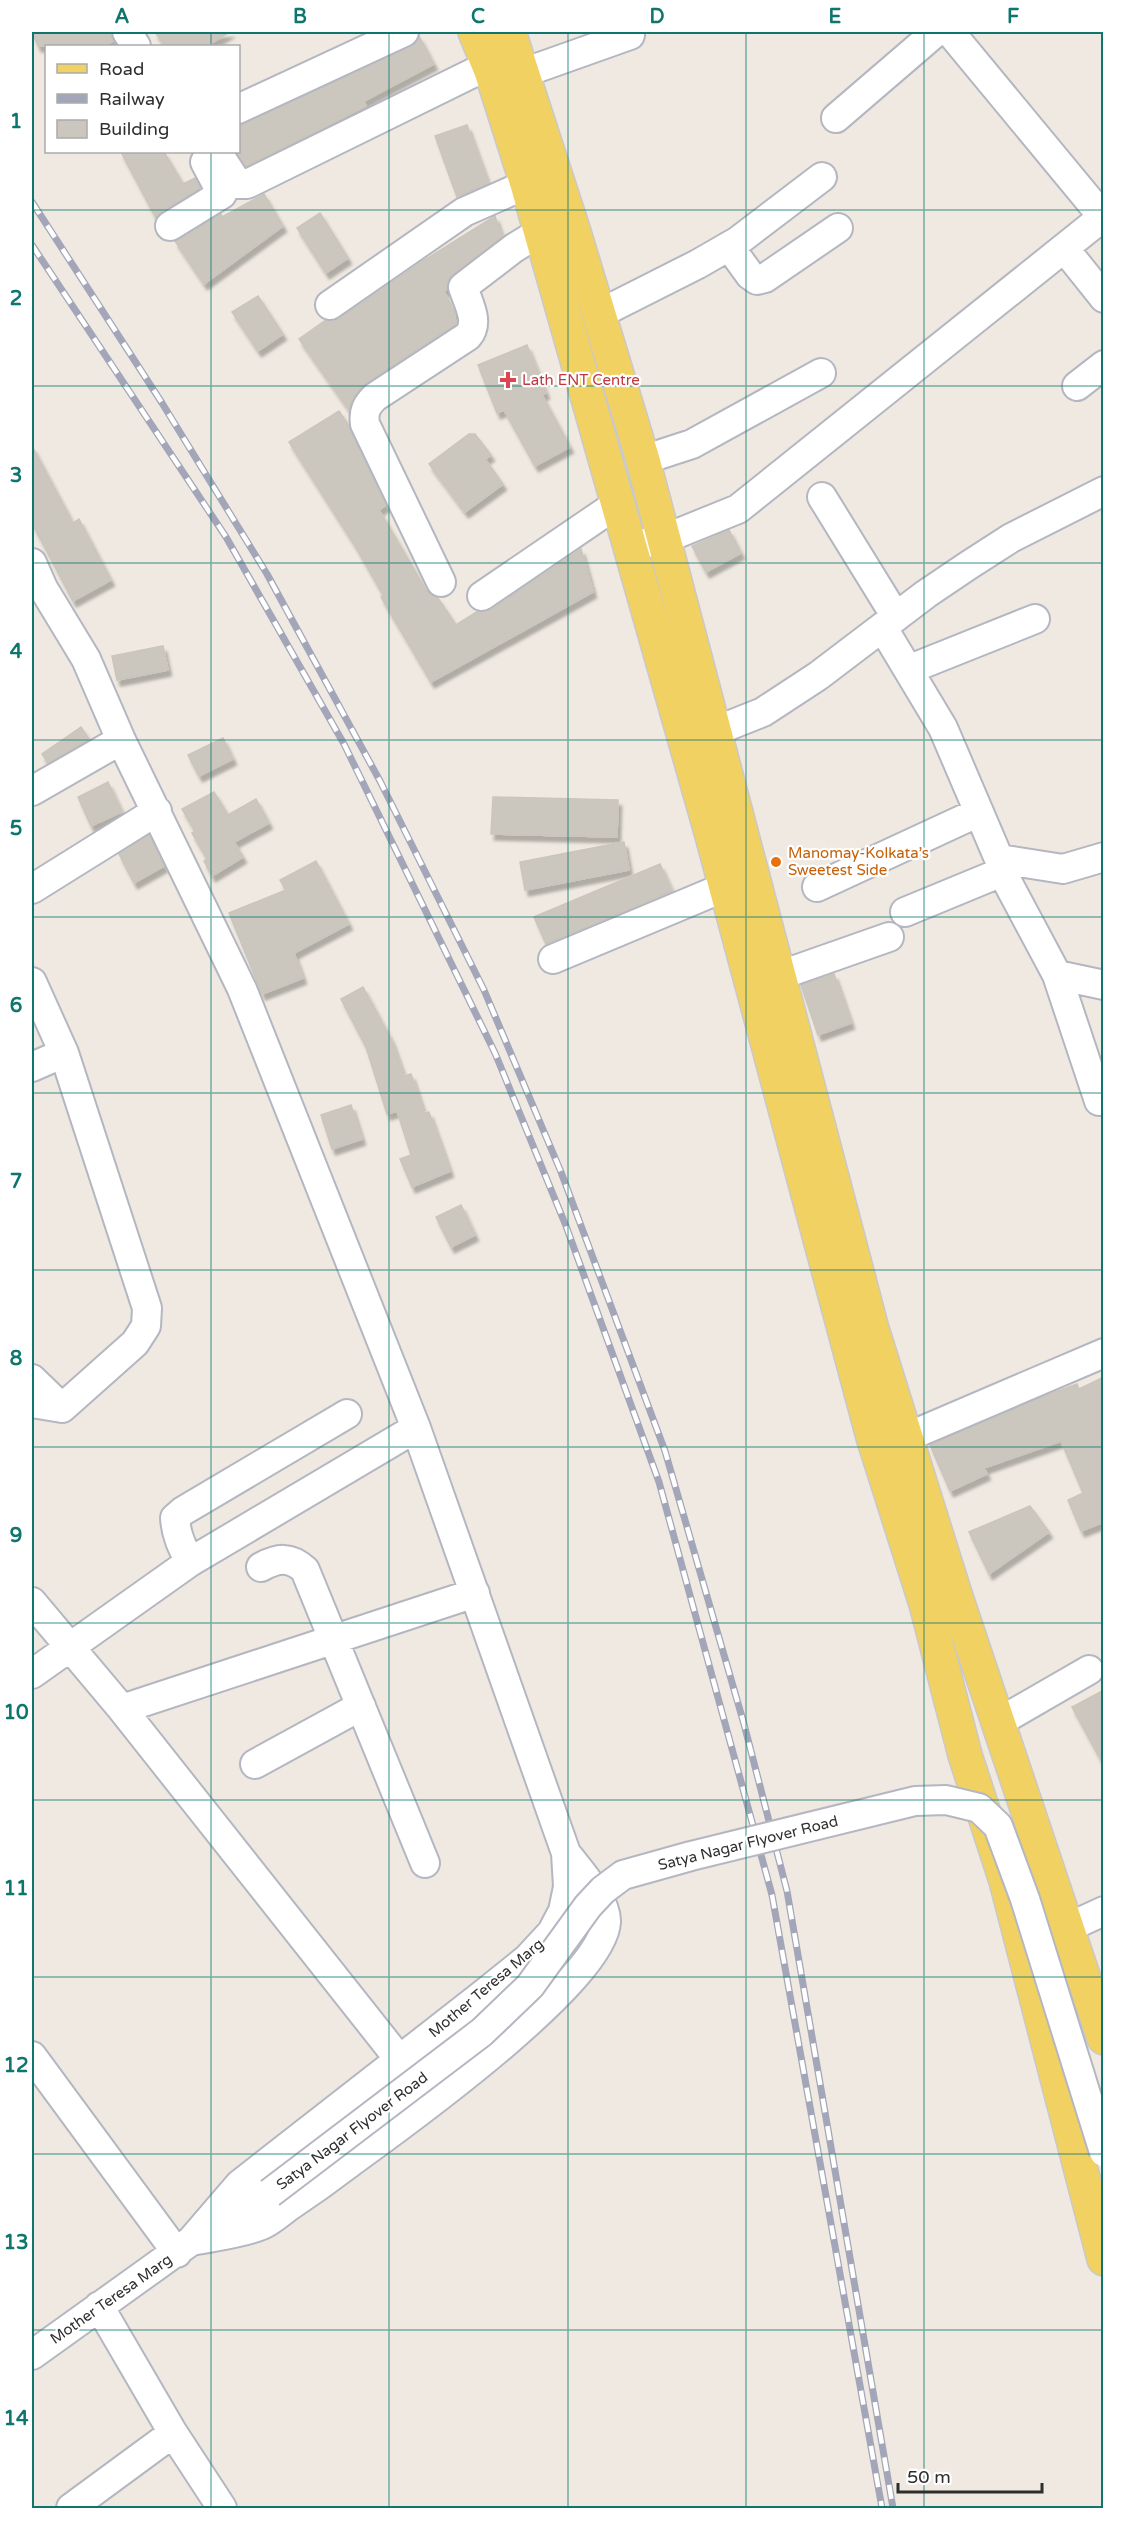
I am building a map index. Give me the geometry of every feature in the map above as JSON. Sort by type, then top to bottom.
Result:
[{"type":"main road","points":[[476,32],[489,65],[527,184],[618,504],[725,887],[873,1437],[940,1599],[999,1722],[1104,2038]]},
{"type":"main road","points":[[509,32],[643,460],[872,1329],[905,1438],[940,1599],[965,1755],[1005,1881],[1104,2259]]},
{"type":"main road","points":[[1040,2016],[1091,1999]]},
{"type":"street","points":[[127,32],[135,45]]},
{"type":"street","points":[[240,108],[404,32]]},
{"type":"street","points":[[836,118],[936,32]]},
{"type":"street","points":[[630,547],[664,539],[738,509],[1103,216],[950,32]]},
{"type":"street","points":[[523,73],[630,35]]},
{"type":"street","points":[[218,153],[238,183],[247,184],[489,65]]},
{"type":"street","points":[[171,226],[222,194],[200,153]]},
{"type":"street","points":[[599,314],[729,246],[822,177]]},
{"type":"street","points":[[330,304],[464,212],[527,184]]},
{"type":"street","points":[[729,246],[750,275],[758,280],[765,278],[838,228]]},
{"type":"street","points":[[441,582],[363,416],[366,406],[375,397],[474,330],[474,322],[463,287],[514,248],[540,232]]},
{"type":"street","points":[[1064,248],[1104,298]]},
{"type":"street","points":[[1077,386],[1104,365]]},
{"type":"street","points":[[643,460],[692,444],[820,373]]},
{"type":"street","points":[[822,497],[889,622],[910,669],[943,728],[1001,866],[1057,975],[1099,1101],[1104,1100]]},
{"type":"street","points":[[713,732],[763,712],[818,676],[926,594],[1011,538],[1100,499]]},
{"type":"street","points":[[483,596],[618,504]]},
{"type":"street","points":[[35,581],[86,659],[121,740],[242,989],[416,1428],[566,1853]]},
{"type":"street","points":[[910,669],[1035,620]]},
{"type":"street","points":[[32,791],[121,740]]},
{"type":"street","points":[[32,889],[157,811]]},
{"type":"street","points":[[817,887],[979,812]]},
{"type":"street","points":[[905,912],[1001,866],[1063,869],[1104,857]]},
{"type":"street","points":[[553,959],[725,887]]},
{"type":"street","points":[[778,976],[889,937]]},
{"type":"street","points":[[1057,975],[1104,985]]},
{"type":"street","points":[[32,982],[64,1053],[147,1308],[146,1326],[135,1343],[62,1408]]},
{"type":"street","points":[[32,1067],[64,1053]]},
{"type":"street","points":[[905,1438],[1104,1353]]},
{"type":"street","points":[[32,1379],[62,1408]]},
{"type":"street","points":[[32,1403],[62,1408]]},
{"type":"street","points":[[190,1562],[178,1540],[176,1528],[176,1518],[183,1511],[347,1414]]},
{"type":"street","points":[[32,1674],[190,1562],[416,1428]]},
{"type":"street","points":[[261,1567],[285,1559],[296,1562],[305,1570],[425,1863]]},
{"type":"street","points":[[122,1709],[475,1593]]},
{"type":"street","points":[[32,1602],[122,1709],[399,2059]]},
{"type":"street","points":[[999,1722],[1089,1670]]},
{"type":"street","points":[[255,1764],[361,1706]]},
{"type":"street","name":"Satya Nagar Flyover Road","points":[[270,2193],[482,2032],[530,1986],[588,1906],[603,1890],[624,1875],[691,1856],[915,1801],[946,1800],[980,1809],[998,1826],[1025,1899],[1104,2152]]},
{"type":"street","name":"Mother Teresa Marg","points":[[184,2247],[240,2184],[508,1974],[552,1932],[563,1911],[568,1887],[566,1853]]},
{"type":"street","name":"Mother Teresa Marg","points":[[184,2247],[261,2225],[318,2187],[490,2056],[534,2018],[575,1976],[600,1942],[606,1922],[602,1905],[583,1874],[566,1853]]},
{"type":"street","points":[[1067,1928],[1104,1911]]},
{"type":"street","points":[[32,2056],[184,2247]]},
{"type":"street","name":"Mother Teresa Marg","points":[[34,2349],[184,2247],[270,2193]]},
{"type":"street","points":[[99,2306],[173,2433],[222,2508]]},
{"type":"street","points":[[71,2508],[173,2433]]},
{"type":"building","points":[[32,32],[111,32],[113,41],[105,45],[38,46]]},
{"type":"building","points":[[155,32],[230,32],[208,45],[164,45]]},
{"type":"building","points":[[419,36],[434,64],[364,101],[366,106],[246,166],[237,153],[240,153],[240,125],[411,47]]},
{"type":"building","points":[[467,125],[488,183],[457,197],[435,136]]},
{"type":"building","points":[[122,153],[165,153],[183,184],[195,178],[200,188],[161,212],[156,218]]},
{"type":"building","points":[[264,194],[283,226],[204,284],[175,241],[221,214],[222,217]]},
{"type":"building","points":[[320,213],[348,258],[326,273],[297,228]]},
{"type":"building","points":[[495,216],[502,237],[453,274],[447,282],[447,289],[444,291],[454,311],[456,324],[366,383],[354,396],[349,410],[299,339],[326,320],[339,319],[423,261]]},
{"type":"building","points":[[258,296],[283,334],[258,351],[232,312]]},
{"type":"building","points":[[527,345],[546,393],[542,395],[570,447],[535,466],[504,410],[497,413],[478,365]]},
{"type":"building","points":[[339,411],[349,426],[386,505],[379,510],[426,590],[438,598],[456,625],[478,611],[491,610],[581,549],[593,592],[431,682],[381,597],[383,595],[354,544],[289,442]]},
{"type":"building","points":[[469,434],[475,434],[491,455],[485,459],[503,484],[465,512],[429,464]]},
{"type":"building","points":[[32,446],[73,523],[79,519],[111,580],[73,601],[32,523]]},
{"type":"building","points":[[729,530],[741,553],[706,572],[692,546]]},
{"type":"building","points":[[163,646],[168,670],[117,680],[112,656]]},
{"type":"building","points":[[81,727],[89,739],[48,763],[42,754]]},
{"type":"building","points":[[223,738],[233,759],[199,776],[188,755]]},
{"type":"building","points":[[108,782],[122,812],[91,826],[78,797]]},
{"type":"building","points":[[214,792],[228,815],[256,799],[269,823],[234,842],[243,857],[212,876],[204,861],[207,859],[192,833],[195,831],[182,809]]},
{"type":"building","points":[[493,797],[618,800],[617,837],[491,834]]},
{"type":"building","points":[[149,835],[164,866],[134,883],[119,854]]},
{"type":"building","points":[[624,842],[629,870],[525,890],[520,862]]},
{"type":"building","points":[[316,861],[349,924],[294,953],[303,978],[262,994],[229,913],[286,890],[280,880]]},
{"type":"building","points":[[660,864],[672,891],[546,944],[534,917]]},
{"type":"building","points":[[834,974],[851,1023],[818,1035],[801,985]]},
{"type":"building","points":[[363,987],[391,1039],[404,1076],[411,1074],[424,1113],[429,1112],[450,1171],[412,1187],[400,1159],[411,1155],[397,1111],[387,1114],[366,1047],[341,999]]},
{"type":"building","points":[[351,1105],[362,1139],[332,1149],[321,1115]]},
{"type":"building","points":[[461,1205],[475,1235],[451,1247],[436,1217]]},
{"type":"building","points":[[1104,1377],[1104,1522],[1081,1531],[1068,1500],[1083,1493],[1061,1441],[984,1468],[987,1474],[950,1491],[930,1445],[1042,1397],[1077,1384],[1079,1389]]},
{"type":"building","points":[[1030,1506],[1049,1532],[989,1574],[969,1532]]},
{"type":"building","points":[[1104,1690],[1104,1766],[1072,1707]]},
{"type":"railway","points":[[32,202],[162,403],[267,574],[380,781],[484,990],[561,1172],[665,1451],[744,1724],[787,1891],[893,2508]]},
{"type":"railway","points":[[32,245],[226,537],[344,744],[495,1053],[566,1226],[659,1482],[772,1895],[882,2508]]},
{"type":"place","name":"Lath ENT Centre","points":[[508,380]]},
{"type":"place","name":"Manomay-Kolkata’s Sweetest Side","points":[[776,862]]}]
